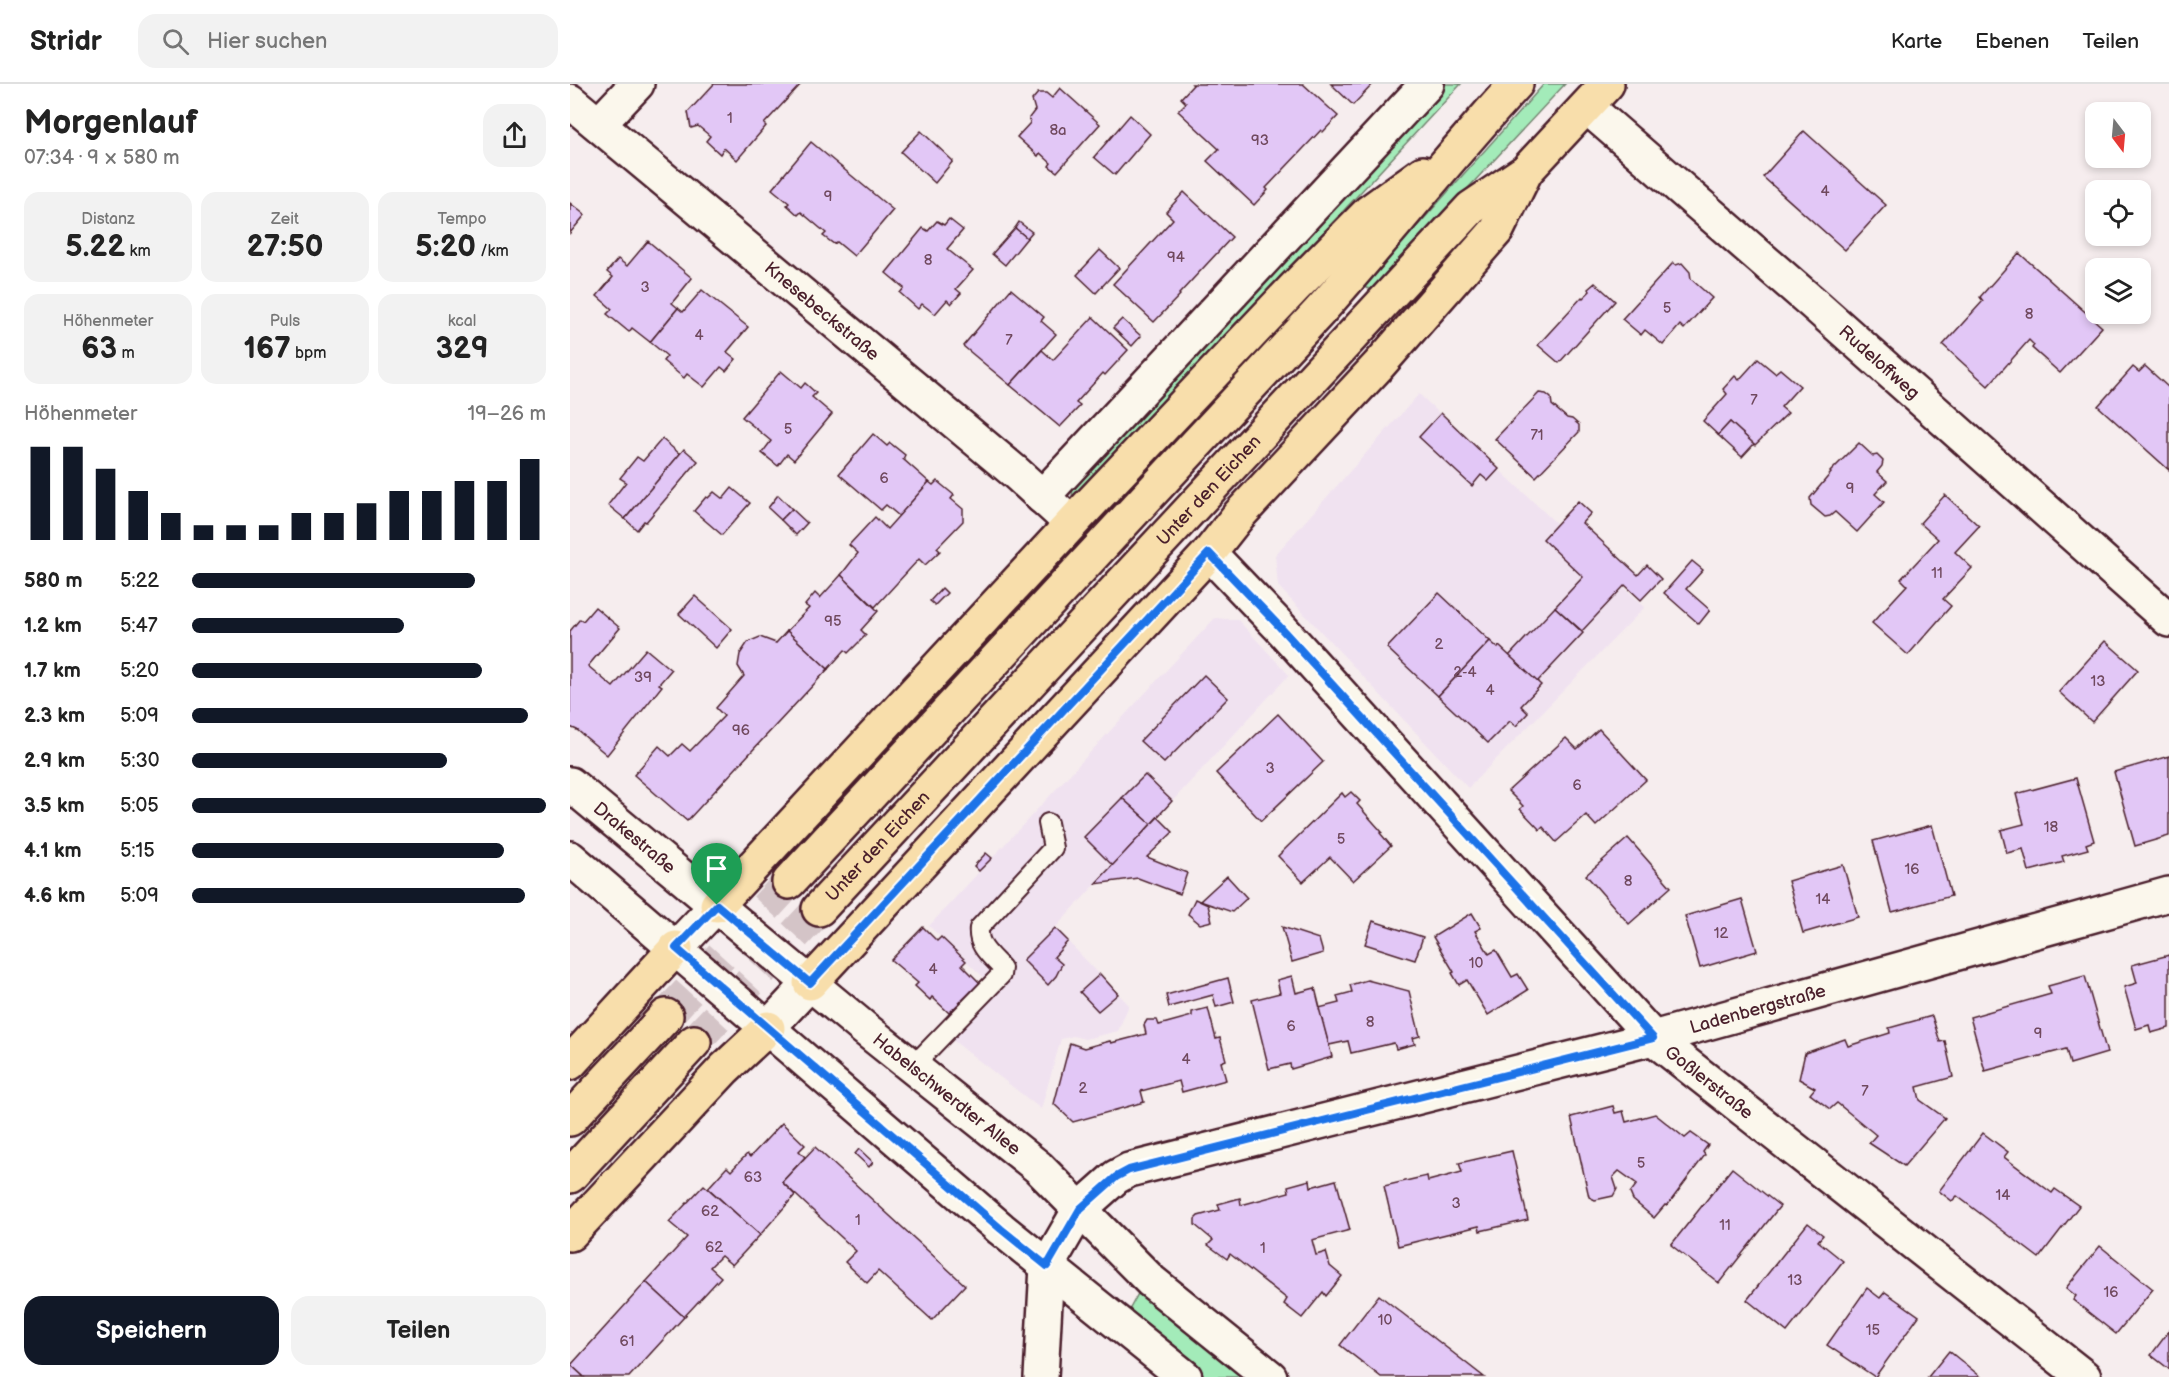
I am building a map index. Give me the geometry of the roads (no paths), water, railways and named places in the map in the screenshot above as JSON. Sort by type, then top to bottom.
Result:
[{"type":"main road","points":[[789,882],[1319,312],[1389,234],[1460,146],[1516,84]]},
{"type":"main road","name":"Unter den Eichen","points":[[819,909],[1471,208],[1526,171],[1597,95]]},
{"type":"main road","points":[[717,905],[1294,288],[1369,212],[1460,146]]},
{"type":"main road","points":[[810,983],[1209,553],[1239,515],[1378,366],[1497,230],[1526,171]]},
{"type":"main road","points":[[570,1063],[583,1040],[676,948]]},
{"type":"main road","points":[[570,1119],[666,1016]]},
{"type":"main road","points":[[570,1234],[724,1069],[768,1028]]},
{"type":"main road","points":[[570,1176],[694,1042]]},
{"type":"street","points":[[599,124],[637,84]]},
{"type":"street","points":[[1042,497],[1427,84]]},
{"type":"street","name":"Rudeloffweg","points":[[1597,95],[1823,312],[2169,620]]},
{"type":"street","name":"Knesebeckstraße","points":[[570,101],[1042,497],[1071,524]]},
{"type":"street","name":"Goßlerstraße","points":[[1209,553],[1278,625],[1653,1038],[2084,1377]]},
{"type":"street","name":"Drakestraße","points":[[570,784],[810,983]]},
{"type":"street","points":[[570,858],[1047,1266],[1185,1377]]},
{"type":"street","name":"Ladenbergstraße","points":[[1080,1209],[1116,1177],[1129,1170],[1653,1038],[2169,894]]},
{"type":"street","points":[[676,948],[717,905]]},
{"type":"street","points":[[768,1028],[810,983]]},
{"type":"street","name":"Habelschwerdter Allee","points":[[810,983],[1038,1167],[1151,1281],[1270,1377]]},
{"type":"street","points":[[1041,1377],[1047,1266],[1080,1209]]},
{"type":"lane","points":[[912,1067],[1001,975],[1002,968],[981,947],[978,937],[979,928],[1053,848],[1048,824]]},
{"type":"tunnel","points":[[666,1016],[789,882]]},
{"type":"tunnel","points":[[694,1042],[819,909]]}]
